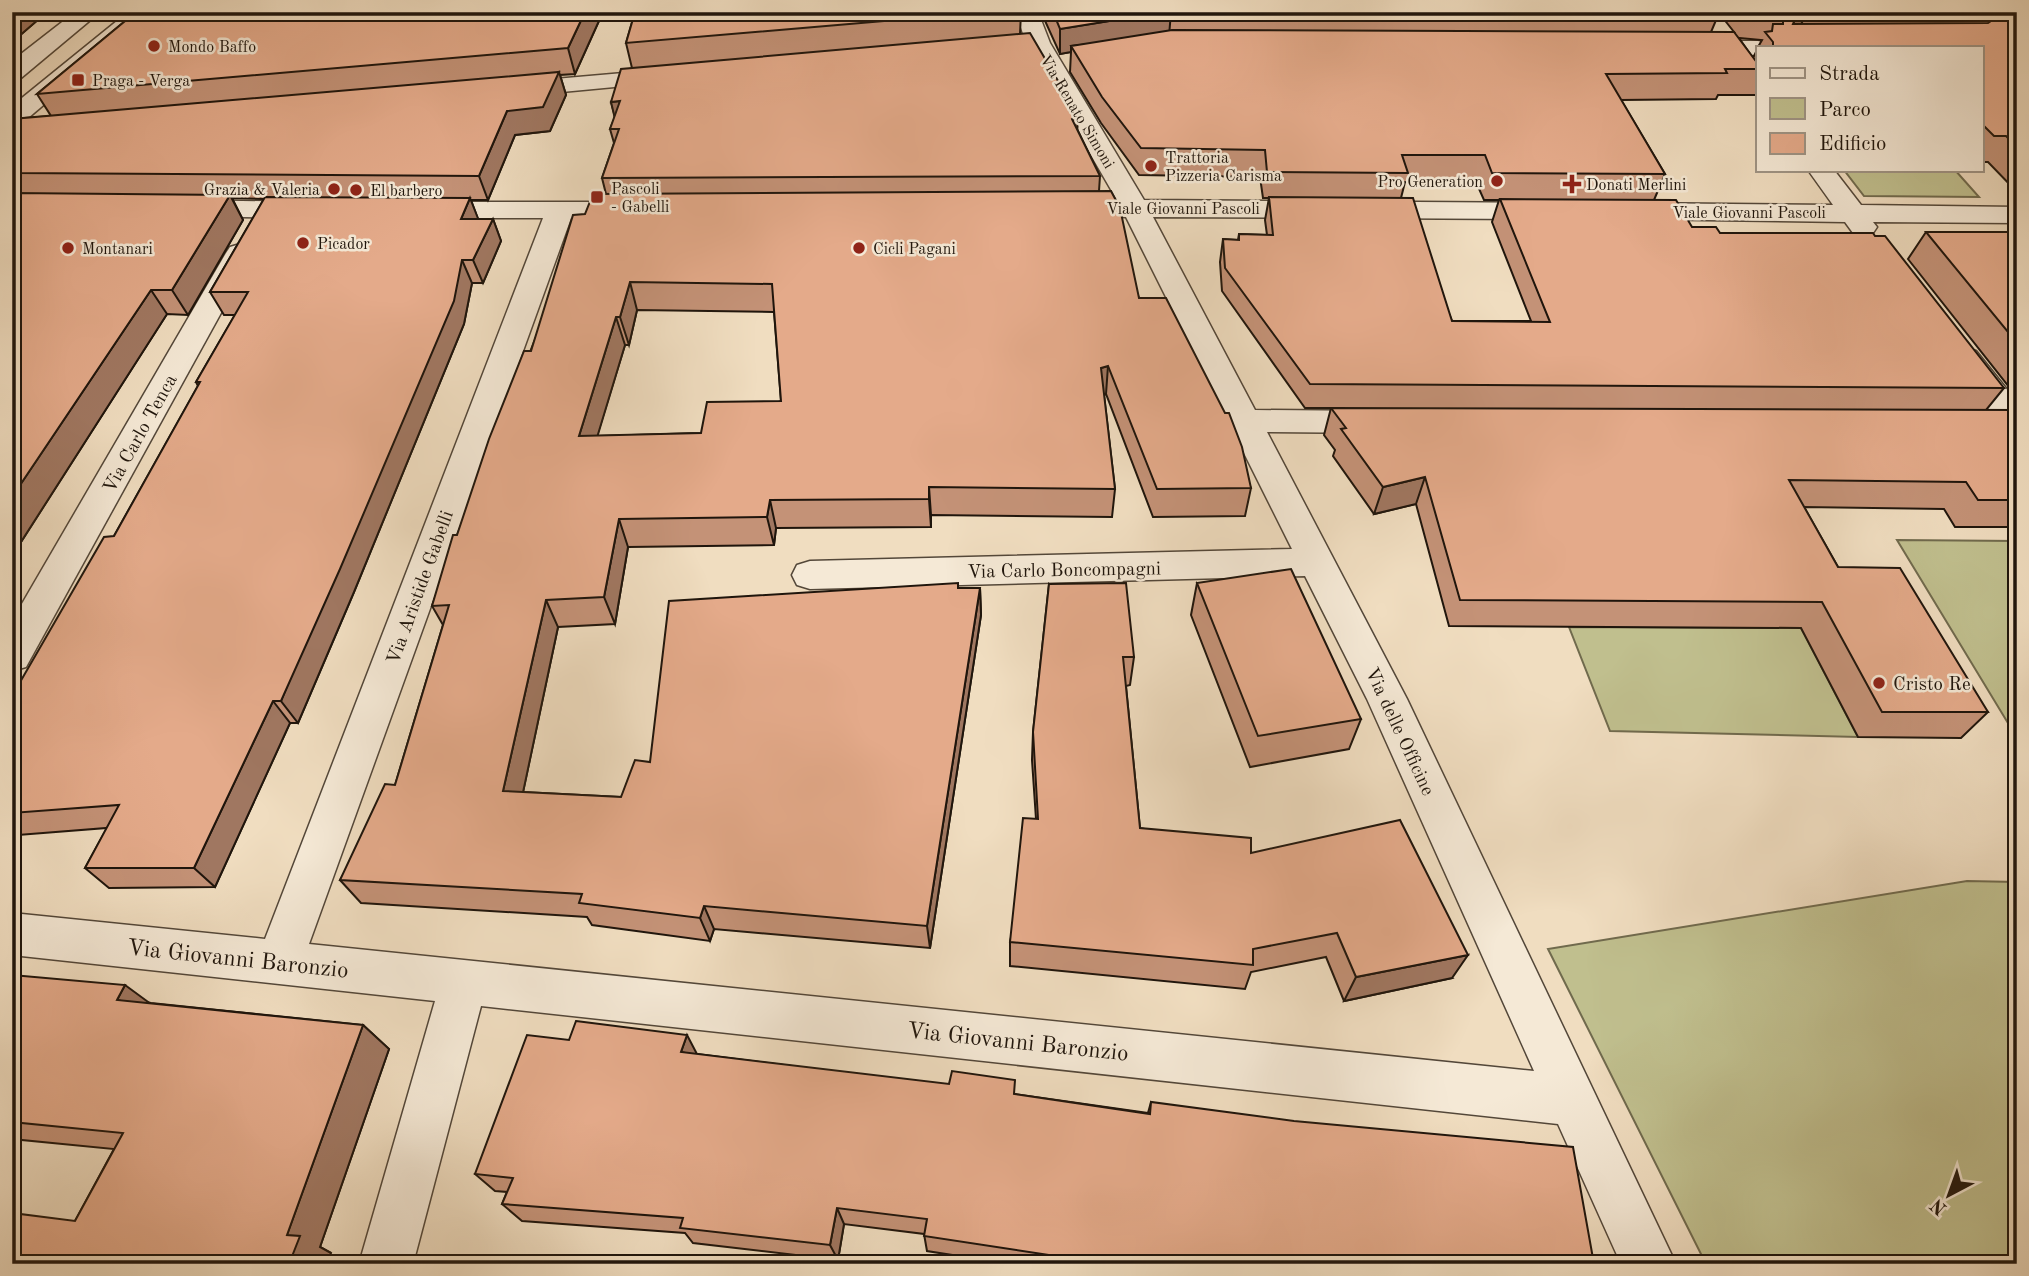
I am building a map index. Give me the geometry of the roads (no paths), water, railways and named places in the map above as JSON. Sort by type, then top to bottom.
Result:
[{"type":"street","points":[[12,73],[89,12]]},
{"type":"street","name":"Via Renato Simoni","points":[[1027,12],[1054,56],[1135,208]]},
{"type":"street","points":[[12,119],[136,17],[167,19]]},
{"type":"street","points":[[1710,21],[1744,54]]},
{"type":"street","points":[[1011,45],[1054,56]]},
{"type":"street","points":[[1675,48],[1744,54]]},
{"type":"street","points":[[482,92],[691,74]]},
{"type":"street","points":[[12,134],[37,131]]},
{"type":"street","points":[[1822,172],[1876,244]]},
{"type":"street","points":[[159,208],[333,210]]},
{"type":"street","name":"Viale Giovanni Pascoli","points":[[1039,208],[2017,215]]},
{"type":"street","name":"Via delle Officine","points":[[1135,208],[1387,699],[1649,1264]]},
{"type":"street","name":"Via Carlo Tenca","points":[[12,656],[266,209]]},
{"type":"street","points":[[400,210],[670,210]]},
{"type":"street","name":"Via Aristide Gabelli","points":[[279,963],[560,211]]},
{"type":"street","points":[[1951,340],[2017,425]]},
{"type":"street","points":[[1245,421],[1410,422]]},
{"type":"street","points":[[1975,425],[2017,425]]},
{"type":"street","name":"Via Carlo Boncompagni","points":[[810,575],[1317,562]]},
{"type":"street","name":"Via Giovanni Baronzio","points":[[12,934],[1572,1100]]},
{"type":"street","points":[[386,1264],[464,982]]},
{"type":"place","name":"Mondo Baffo","points":[[154,46]]},
{"type":"place","name":"Praga - Verga","points":[[78,80]]},
{"type":"place","name":"Trattoria Pizzeria Carisma","points":[[1151,166]]},
{"type":"place","name":"Pro Generation","points":[[1497,181]]},
{"type":"place","name":"Donati Merlini","points":[[1572,184]]},
{"type":"place","name":"Grazia & Valeria","points":[[334,189]]},
{"type":"place","name":"El barbero","points":[[356,190]]},
{"type":"place","name":"Pascoli - Gabelli","points":[[597,197]]},
{"type":"place","name":"Picador","points":[[303,243]]},
{"type":"place","name":"Montanari","points":[[68,248]]},
{"type":"place","name":"Cicli Pagani","points":[[859,248]]},
{"type":"place","name":"Cristo Re","points":[[1879,683]]}]
